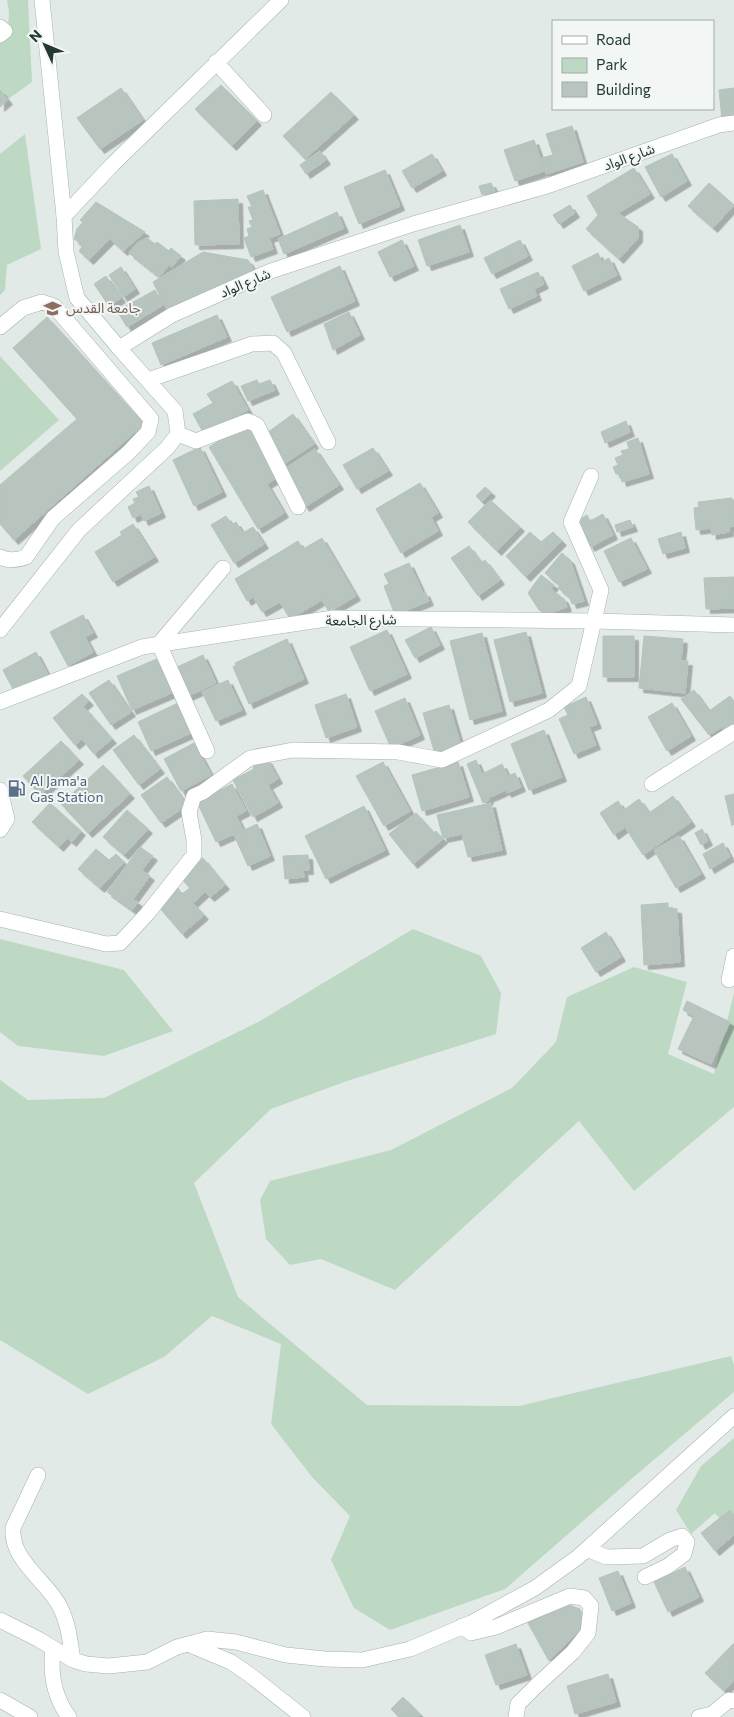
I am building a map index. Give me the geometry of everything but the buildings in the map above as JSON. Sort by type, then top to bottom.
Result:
[{"type":"street","points":[[0,630],[79,530],[167,448],[178,434],[175,411],[77,298],[66,252],[42,0]]},
{"type":"street","points":[[64,216],[113,164],[280,0]]},
{"type":"street","points":[[0,27],[4,30],[0,35]]},
{"type":"street","points":[[216,62],[264,115]]},
{"type":"street","name":"شارع الواد","points":[[119,348],[172,314],[271,272],[413,224],[547,186],[720,124],[734,123]]},
{"type":"street","points":[[0,327],[23,308],[42,302],[54,306],[151,419],[148,432],[128,453],[53,518],[26,557],[3,559],[0,557]]},
{"type":"street","points":[[148,380],[252,344],[273,343],[284,353],[328,442]]},
{"type":"street","points":[[178,434],[196,441],[248,420],[257,425],[298,507]]},
{"type":"street","points":[[0,919],[106,944],[120,943],[147,914],[194,855],[194,840],[189,812],[194,796],[250,758],[293,750],[398,752],[442,760],[549,710],[579,686],[601,590],[571,522],[591,476]]},
{"type":"street","points":[[207,751],[159,644],[222,568]]},
{"type":"street","name":"شارع الجامعة","points":[[0,702],[142,647],[333,618],[595,621],[734,625]]},
{"type":"street","points":[[652,784],[734,732]]},
{"type":"street","points":[[0,790],[7,819],[0,830]]},
{"type":"street","points":[[729,980],[734,956]]},
{"type":"street","points":[[0,1620],[38,1639],[53,1650],[73,1660],[86,1664],[109,1666],[147,1662],[176,1647],[207,1639],[236,1642],[286,1655],[325,1659],[362,1660],[410,1649],[462,1626],[535,1588],[587,1549],[734,1416]]},
{"type":"street","points":[[38,1475],[13,1528],[13,1534],[21,1556],[60,1606],[67,1623],[73,1660]]},
{"type":"street","points":[[587,1549],[606,1557],[642,1556],[670,1540],[682,1536],[687,1542],[684,1554],[668,1566],[645,1577]]},
{"type":"street","points":[[462,1626],[471,1633],[496,1627],[570,1596],[584,1598],[591,1606],[588,1633],[573,1652],[518,1704],[516,1717]]},
{"type":"street","points":[[188,1644],[231,1662],[302,1717]]},
{"type":"street","points":[[53,1650],[54,1686],[69,1717]]},
{"type":"street","points":[[0,1700],[30,1717]]},
{"type":"street","points":[[699,1717],[712,1714],[729,1700],[734,1701]]},
{"type":"green space","points":[[7,0],[28,0],[32,82],[4,102],[0,97],[0,39],[8,29],[9,12]]},
{"type":"green space","points":[[25,134],[41,249],[7,265],[5,290],[0,295],[0,154]]},
{"type":"green space","points":[[0,356],[59,420],[0,471]]},
{"type":"green space","points":[[413,929],[481,956],[501,993],[496,1034],[347,1081],[271,1109],[194,1183],[238,1297],[367,1405],[519,1406],[731,1356],[734,1365],[734,1392],[505,1589],[390,1630],[354,1608],[331,1560],[350,1516],[312,1477],[271,1424],[281,1344],[212,1316],[164,1357],[88,1394],[0,1340],[0,1080],[28,1100],[104,1098],[260,1021]]},
{"type":"green space","points":[[0,939],[124,970],[173,1031],[104,1056],[18,1046],[0,1032]]},
{"type":"green space","points":[[634,967],[687,982],[668,1054],[714,1074],[734,993],[734,1107],[634,1191],[579,1121],[395,1290],[321,1259],[290,1265],[266,1239],[260,1200],[270,1181],[391,1150],[512,1088],[556,1042],[567,997]]},
{"type":"green space","points":[[734,1438],[734,1536],[715,1513],[691,1534],[676,1510],[701,1466]]},
{"type":"place","name":"جامعة القدس","points":[[52,308]]},
{"type":"place","name":"Al Jama'a Gas Station","points":[[16,789]]}]
